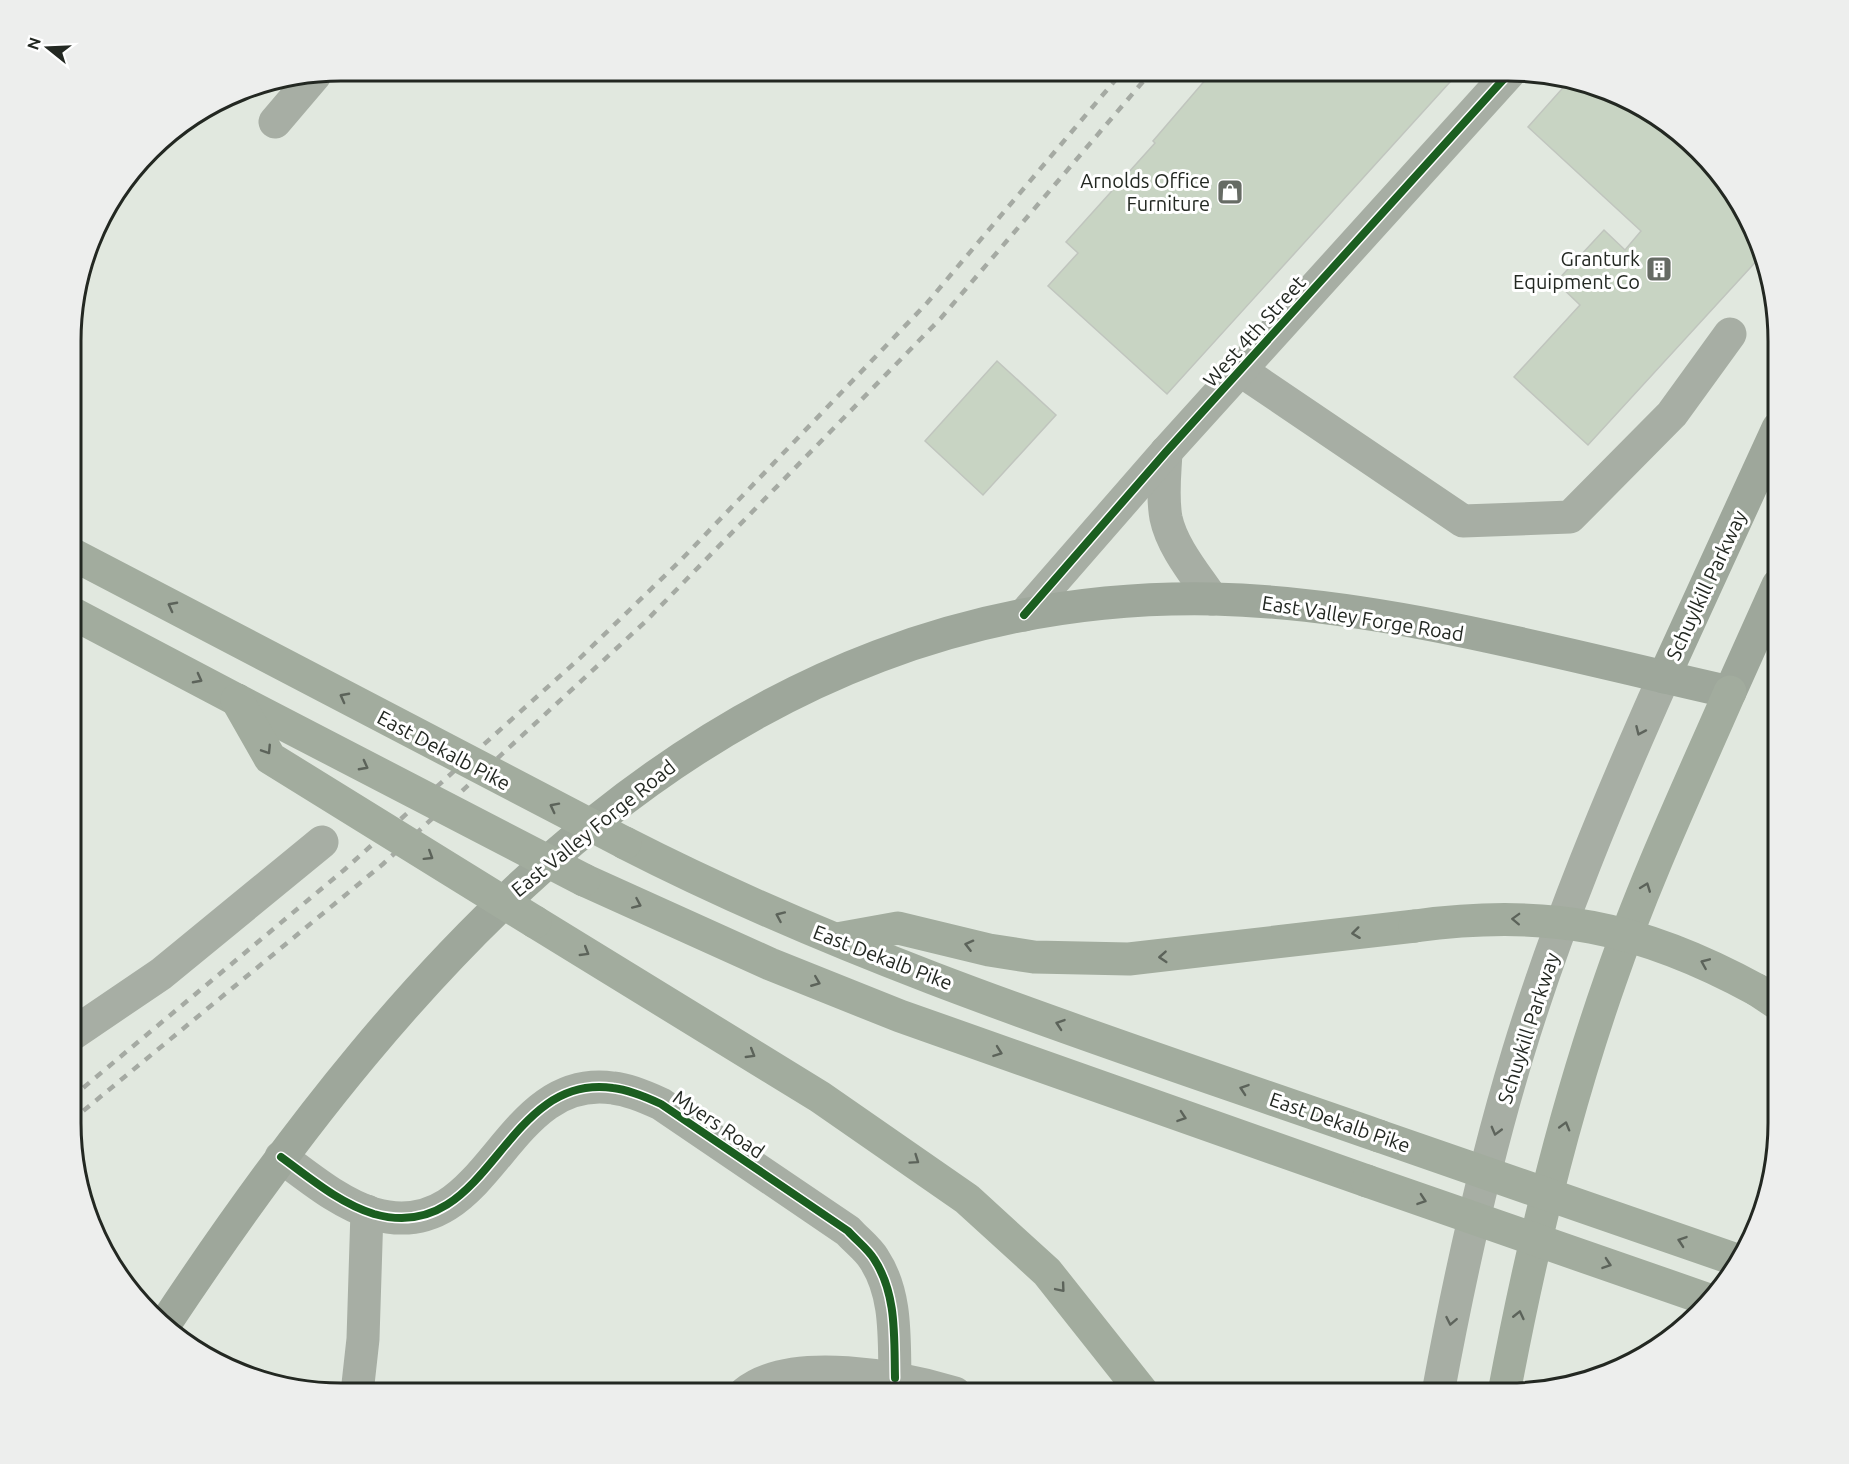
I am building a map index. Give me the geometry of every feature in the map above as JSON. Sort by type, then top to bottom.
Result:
[{"type":"highway","name":"East Dekalb Pike","points":[[81,559],[681,872],[837,939],[1030,1013],[1730,1258]]},
{"type":"highway","points":[[81,618],[584,880],[770,964],[900,1016],[1700,1297]]},
{"type":"highway","points":[[1506,1383],[1536,1241],[1580,1072],[1610,981],[1652,869],[1730,692]]},
{"type":"highway","points":[[237,700],[270,758],[820,1097],[967,1199],[1047,1272],[1135,1383]]},
{"type":"highway","points":[[837,939],[898,928],[989,950],[1035,957],[1129,959],[1180,955],[1462,919],[1512,918],[1565,922],[1665,945],[1713,966],[1767,997]]},
{"type":"main road","name":"Schuylkill Parkway","points":[[1664,677],[1768,450]]},
{"type":"main road","name":"East Valley Forge Road","points":[[170,1318],[223,1236],[281,1157],[377,1038],[496,907],[558,852],[664,768],[774,703],[837,673],[957,631],[1024,615],[1152,601],[1212,599],[1272,602],[1396,619],[1730,692]]},
{"type":"main road","points":[[1730,692],[1768,607]]},
{"type":"street","name":"West 4th Street","points":[[1024,615],[1166,452],[1503,81]]},
{"type":"street","points":[[275,122],[308,83]]},
{"type":"street","points":[[1240,370],[1463,522],[1570,517],[1672,414],[1730,334]]},
{"type":"street","points":[[1166,452],[1163,497],[1166,520],[1175,542],[1212,599]]},
{"type":"street","name":"Schuykill Parkway","points":[[1440,1383],[1472,1226],[1518,1053],[1549,959],[1592,846],[1664,677]]},
{"type":"street","points":[[81,1028],[161,974],[322,842]]},
{"type":"street","name":"Myers Road","points":[[281,1157],[331,1194],[367,1211],[410,1218],[421,1217],[440,1211],[458,1199],[528,1120],[564,1094],[588,1088],[612,1088],[637,1094],[661,1104],[848,1231],[874,1258],[886,1284],[893,1309],[895,1378]]},
{"type":"street","points":[[358,1383],[363,1339],[367,1211]]},
{"type":"street","points":[[765,1383],[789,1374],[834,1372],[895,1378],[915,1383]]},
{"type":"building","name":"Arnolds Office Furniture","points":[[1204,81],[1451,81],[1167,394],[1048,286],[1078,253],[1066,242],[1155,143],[1153,141]]},
{"type":"building","name":"Granturk Equipment Co","points":[[1563,87],[1607,101],[1638,116],[1692,157],[1714,183],[1741,226],[1755,262],[1588,445],[1514,377],[1580,305],[1556,282],[1604,230],[1625,250],[1641,231],[1528,127]]},
{"type":"building","points":[[997,361],[1056,415],[983,495],[925,441]]},
{"type":"railway","points":[[81,1090],[344,870],[580,658],[681,560],[927,303],[1115,81]]},
{"type":"railway","points":[[81,1113],[383,864],[645,622],[941,318],[1143,81]]},
{"type":"cycle path","points":[[1024,615],[1166,452],[1502,81]]},
{"type":"cycle path","points":[[281,1157],[325,1189],[361,1209],[374,1214],[413,1217],[445,1206],[472,1184],[519,1130],[545,1106],[575,1090],[613,1088],[638,1094],[661,1104],[848,1231],[869,1252],[881,1272],[890,1301],[893,1316],[895,1378]]},
{"type":"place","name":"Arnolds Office Furniture","points":[[1230,192]]},
{"type":"place","name":"Granturk Equipment Co","points":[[1659,269]]}]
